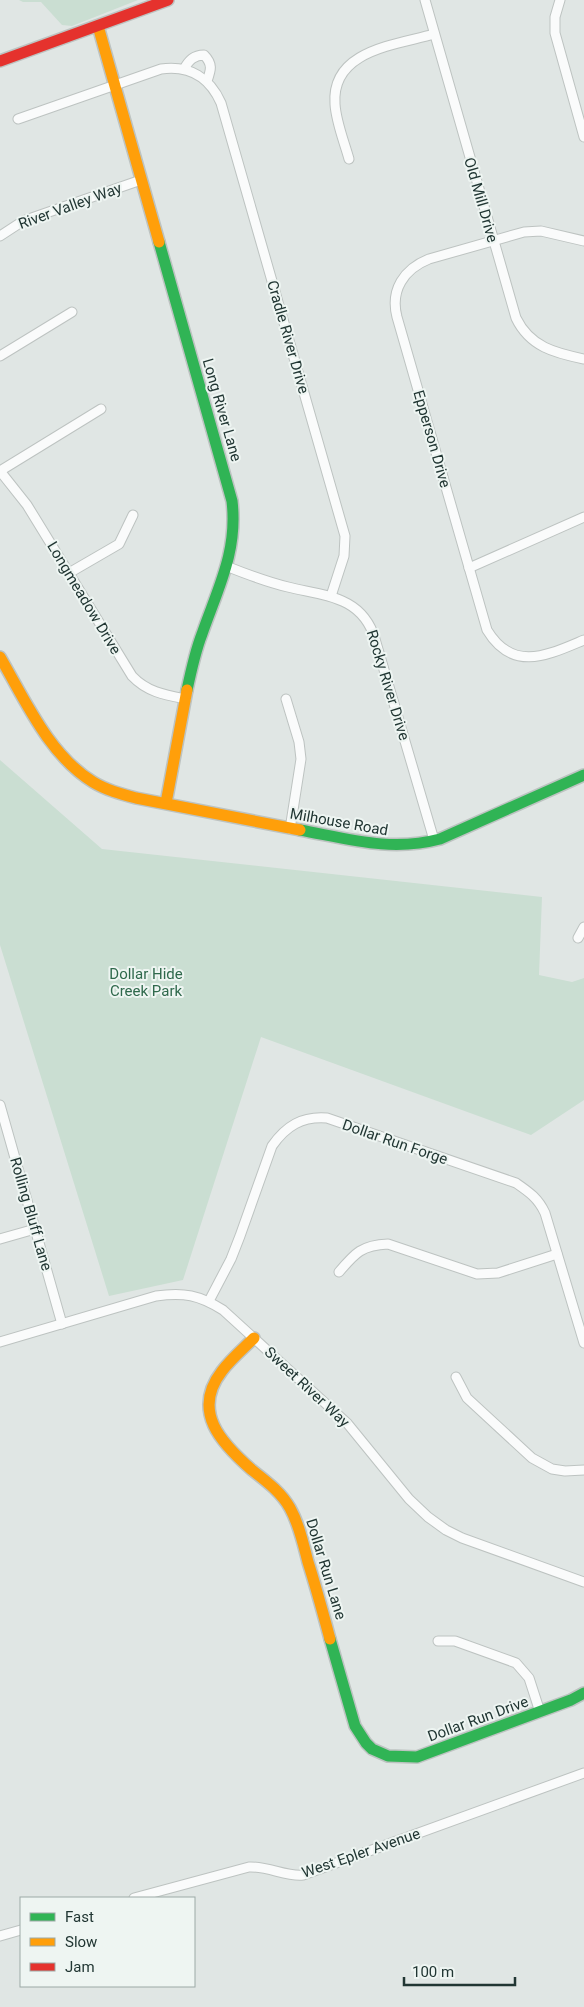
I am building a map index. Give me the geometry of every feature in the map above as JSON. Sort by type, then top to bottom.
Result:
[{"type":"street","points":[[0,61],[168,0]]},
{"type":"street","name":"Old Mill Drive","points":[[425,0],[515,315],[525,333],[544,349],[584,359]]},
{"type":"street","points":[[560,1],[554,17],[555,33],[584,137]]},
{"type":"street","name":"Long River Lane","points":[[98,26],[233,508],[234,534],[226,566],[195,653],[166,803]]},
{"type":"street","points":[[349,159],[335,101],[336,88],[343,72],[352,61],[368,52],[434,34]]},
{"type":"street","points":[[184,69],[188,62],[197,55],[204,55],[209,60],[212,70],[207,81]]},
{"type":"street","name":"Cradle River Drive","points":[[18,119],[156,70],[184,69],[207,81],[214,89],[221,103],[343,531],[344,556],[331,596]]},
{"type":"street","name":"River Valley Way","points":[[0,236],[23,222],[141,180]]},
{"type":"street","name":"Epperson Drive","points":[[584,241],[536,231],[524,232],[429,259],[416,265],[403,277],[398,286],[395,300],[396,317],[485,624],[493,639],[506,650],[526,657],[545,656],[584,640]]},
{"type":"street","points":[[0,356],[72,312]]},
{"type":"street","points":[[0,471],[101,409]]},
{"type":"street","name":"Longmeadow Drive","points":[[0,471],[24,500],[132,676],[153,692],[186,699]]},
{"type":"street","points":[[69,573],[119,544],[132,515]]},
{"type":"street","points":[[469,568],[584,517]]},
{"type":"street","name":"Rocky River Drive","points":[[226,566],[286,586],[342,600],[356,609],[366,620],[374,635],[434,840]]},
{"type":"street","name":"Milhouse Road","points":[[0,657],[53,744],[74,767],[87,778],[110,790],[136,798],[378,846],[400,846],[434,840],[584,775]]},
{"type":"street","points":[[286,698],[299,742],[301,759],[290,829]]},
{"type":"street","points":[[578,938],[584,927]]},
{"type":"street","name":"Rolling Bluff Lane","points":[[0,1105],[4,1135],[35,1229],[62,1324]]},
{"type":"street","name":"Dollar Run Forge","points":[[209,1301],[231,1259],[272,1146],[281,1133],[292,1124],[316,1117],[327,1118],[516,1183],[530,1192],[540,1201],[545,1213],[584,1343]]},
{"type":"street","points":[[0,1239],[35,1229]]},
{"type":"street","points":[[339,1272],[353,1254],[374,1244],[388,1244],[477,1274],[498,1273],[557,1254]]},
{"type":"street","name":"Sweet River Way","points":[[0,1342],[156,1296],[176,1293],[193,1295],[209,1301],[223,1310],[347,1423],[410,1499],[428,1517],[446,1530],[462,1538],[584,1582]]},
{"type":"street","name":"Dollar Run Lane","points":[[254,1338],[213,1384],[209,1410],[212,1425],[220,1439],[275,1489],[292,1510],[300,1528],[355,1726],[359,1735],[368,1746],[380,1754]]},
{"type":"street","points":[[456,1378],[467,1398],[536,1461],[558,1470],[584,1470]]},
{"type":"street","points":[[438,1641],[454,1641],[516,1663],[529,1678],[540,1712]]},
{"type":"street","name":"Dollar Run Drive","points":[[380,1754],[402,1759],[417,1757],[540,1712],[584,1693]]},
{"type":"street","name":"West Epler Avenue","points":[[138,1897],[250,1867],[266,1867],[293,1875],[303,1875],[584,1773]]},
{"type":"street","points":[[0,1936],[20,1930]]},
{"type":"green space","points":[[19,0],[138,0],[72,26],[62,25],[41,2],[23,2]]},
{"type":"green space","name":"Dollar Hide Creek Park","points":[[0,760],[102,849],[542,897],[539,975],[572,982],[584,978],[584,1100],[531,1135],[261,1037],[183,1280],[109,1296],[0,945]]},
{"type":"traffic: fast","points":[[159,242],[232,501],[233,519],[229,553],[220,585],[197,648],[187,690]]},
{"type":"traffic: fast","points":[[300,830],[370,843],[422,843],[440,839],[584,775]]},
{"type":"traffic: fast","points":[[330,1639],[355,1726],[372,1749],[388,1756],[417,1757],[571,1700],[584,1693]]},
{"type":"traffic: slow","points":[[98,26],[159,242]]},
{"type":"traffic: slow","points":[[0,657],[39,726],[63,757],[77,771],[93,782],[108,790],[136,798],[300,830]]},
{"type":"traffic: slow","points":[[166,803],[187,690]]},
{"type":"traffic: slow","points":[[254,1338],[233,1358],[213,1386],[209,1400],[210,1413],[214,1425],[230,1449],[278,1492],[290,1508],[300,1534],[330,1639]]},
{"type":"traffic: jam","points":[[0,61],[168,0]]}]
